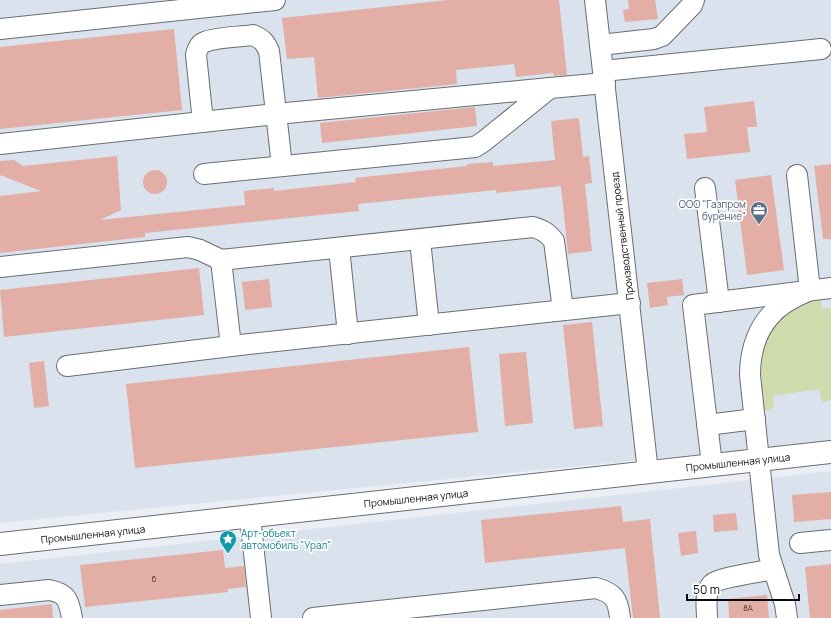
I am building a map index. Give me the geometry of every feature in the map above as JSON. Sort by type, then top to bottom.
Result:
[{"type":"main road","name":"Промышленная улица","points":[[0,544],[831,452]]},
{"type":"street","points":[[0,29],[275,0]]},
{"type":"street","name":"Производственный проезд","points":[[595,0],[648,472]]},
{"type":"street","points":[[600,44],[654,40],[662,36],[692,5],[694,0]]},
{"type":"street","points":[[203,122],[196,55],[198,48],[203,42],[253,35],[265,42],[269,51],[282,166]]},
{"type":"street","points":[[0,144],[276,114],[550,88],[604,77],[821,49]]},
{"type":"street","points":[[204,174],[475,147],[550,88]]},
{"type":"street","points":[[797,175],[810,290]]},
{"type":"street","points":[[706,188],[719,302]]},
{"type":"street","points":[[0,267],[188,247],[200,250],[221,260],[533,227],[542,229],[549,234],[554,241],[563,310]]},
{"type":"street","points":[[420,240],[430,325]]},
{"type":"street","points":[[339,248],[348,334]]},
{"type":"street","points":[[221,260],[231,346]]},
{"type":"street","points":[[712,465],[693,305],[831,288]]},
{"type":"street","points":[[787,618],[785,604],[768,555],[754,419],[750,360],[754,343],[768,318],[778,308],[790,300],[810,290]]},
{"type":"street","points":[[67,366],[231,346],[630,302]]},
{"type":"street","points":[[707,425],[754,419]]},
{"type":"street","points":[[250,516],[260,618]]},
{"type":"street","points":[[800,543],[831,540]]},
{"type":"street","points":[[707,618],[706,601],[713,584],[723,579],[774,569]]},
{"type":"street","points":[[313,618],[596,588],[607,591],[615,598],[619,609],[620,618]]},
{"type":"street","points":[[0,595],[49,590],[57,591],[66,598],[70,606],[72,618]]},
{"type":"shaded area","points":[[0,0],[831,0],[831,440],[743,450],[0,523]]},
{"type":"shaded area","points":[[831,471],[831,618],[0,618],[0,564]]},
{"type":"green space","points":[[817,297],[821,300],[822,309],[831,308],[831,400],[823,402],[819,389],[773,396],[774,406],[769,410],[761,411],[754,375],[761,338],[795,301]]},
{"type":"building","points":[[448,0],[559,0],[567,75],[554,76],[553,73],[516,77],[514,64],[456,70],[457,84],[318,98],[314,57],[287,59],[282,18]]},
{"type":"building","points":[[628,0],[655,0],[658,19],[625,22],[623,10],[629,9]]},
{"type":"building","points":[[174,29],[182,110],[0,129],[0,47]]},
{"type":"building","points":[[754,101],[757,127],[747,127],[750,152],[687,159],[684,134],[707,132],[704,107]]},
{"type":"building","points":[[475,107],[477,126],[322,143],[320,123]]},
{"type":"building","points":[[579,118],[583,157],[589,156],[592,183],[585,184],[592,251],[568,254],[561,186],[496,193],[496,190],[358,204],[359,211],[145,233],[145,237],[0,253],[0,196],[41,191],[0,175],[0,161],[14,160],[23,166],[117,156],[121,210],[100,220],[245,205],[244,191],[274,188],[274,191],[356,182],[355,178],[467,166],[467,164],[493,162],[493,166],[555,160],[551,121]]},
{"type":"building","points":[[831,164],[831,239],[823,239],[814,166]]},
{"type":"building","points":[[155,170],[163,174],[167,182],[163,190],[155,194],[147,190],[143,182],[147,174]]},
{"type":"building","name":"ООО \"Газпром бурение\"","points":[[771,175],[784,270],[747,275],[735,180]]},
{"type":"building","points":[[199,268],[204,315],[4,337],[0,290]]},
{"type":"building","points":[[269,279],[272,307],[245,310],[242,282]]},
{"type":"building","points":[[682,279],[684,295],[667,297],[668,305],[650,308],[647,283]]},
{"type":"building","points":[[592,322],[603,426],[574,429],[563,325]]},
{"type":"building","points":[[469,347],[478,432],[135,468],[126,384]]},
{"type":"building","points":[[526,352],[533,423],[505,426],[499,354]]},
{"type":"building","points":[[44,361],[49,406],[34,408],[29,363]]},
{"type":"building","points":[[831,492],[831,519],[794,522],[792,495]]},
{"type":"building","points":[[621,506],[623,522],[650,519],[660,618],[633,618],[625,548],[485,563],[481,520]]},
{"type":"building","points":[[736,513],[738,530],[714,532],[713,515]]},
{"type":"building","points":[[696,531],[698,553],[681,556],[678,533]]},
{"type":"building","points":[[223,550],[225,568],[244,566],[246,587],[227,589],[228,592],[85,607],[80,565]]},
{"type":"building","points":[[831,564],[831,618],[810,618],[805,567]]},
{"type":"building","points":[[767,595],[769,618],[729,618],[728,599]]},
{"type":"building","points":[[52,604],[53,618],[0,618],[0,610]]},
{"type":"place","name":"ООО \"Газпром бурение\"","points":[[759,225]]},
{"type":"place","name":"Арт-объект автомобиль \"Урал\"","points":[[228,554]]}]
